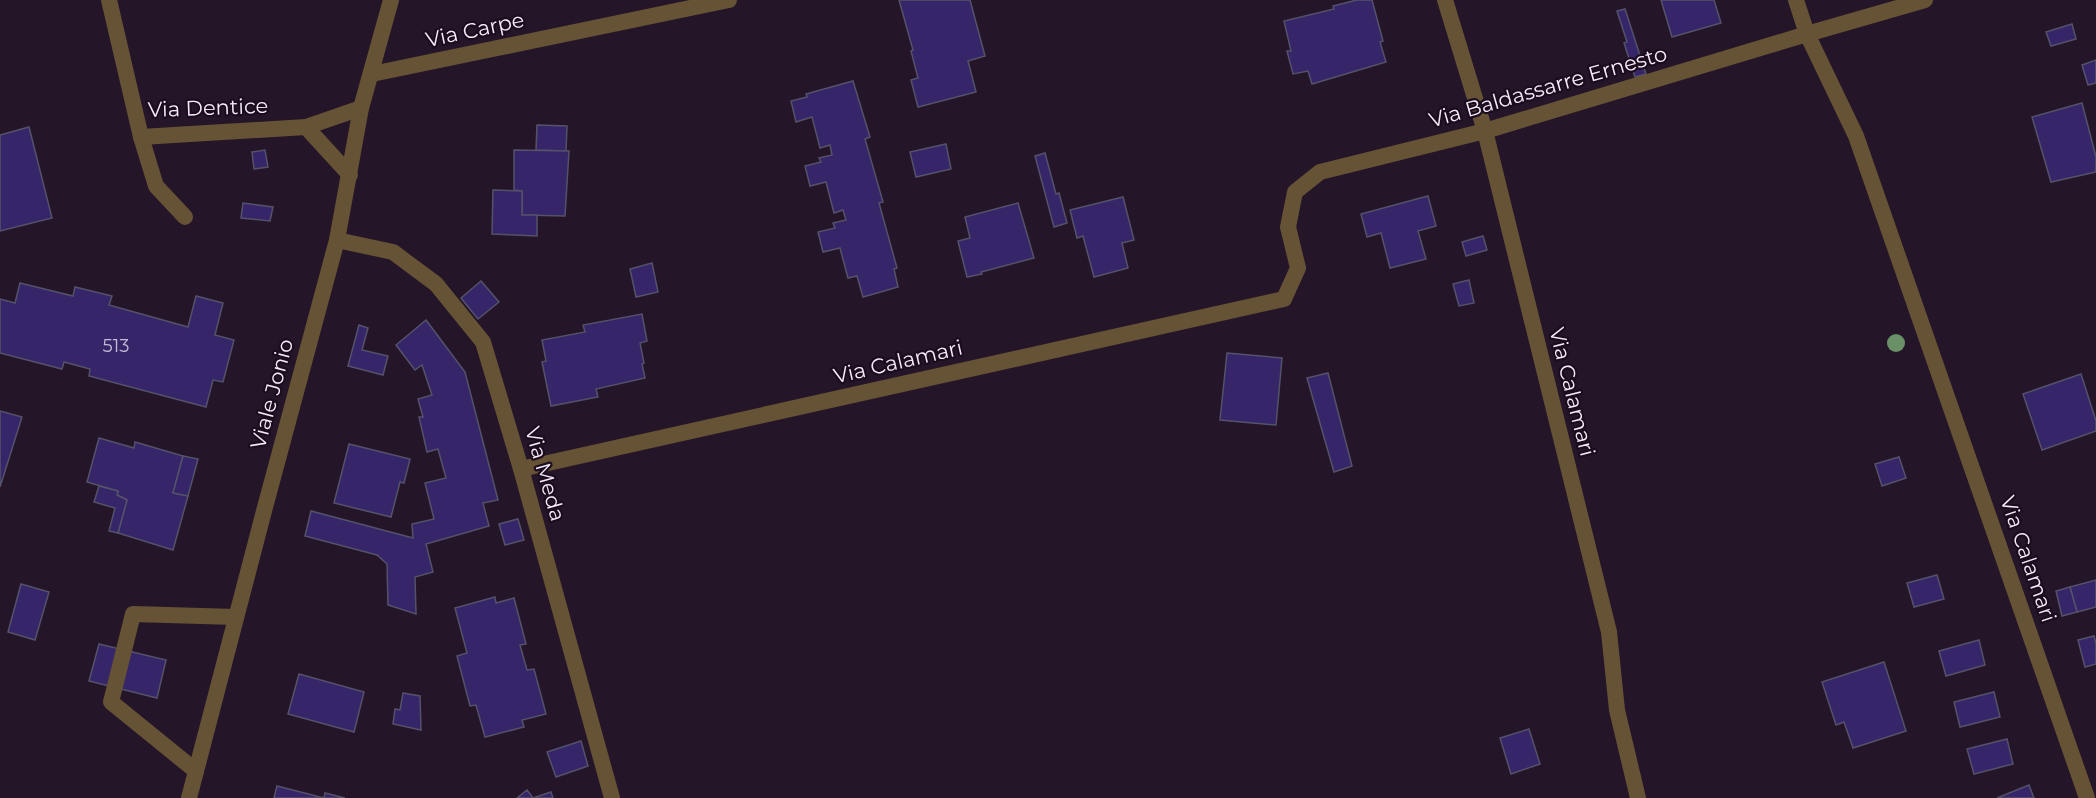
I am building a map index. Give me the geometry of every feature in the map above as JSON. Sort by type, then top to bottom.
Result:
[{"type":"street","name":"Via Dentice","points":[[109,0],[141,137],[306,127],[362,108]]},
{"type":"street","name":"Viale Jonio","points":[[189,798],[337,240],[362,108],[391,0]]},
{"type":"street","name":"Via Carpe","points":[[372,74],[729,0]]},
{"type":"street","name":"Via Calamari","points":[[1444,0],[1485,131],[1609,632],[1617,710],[1638,798]]},
{"type":"street","name":"Via Calamari","points":[[1796,0],[1807,34],[1856,136],[2087,798]]},
{"type":"street","name":"Via Baldassarre Ernesto","points":[[1284,298],[1298,268],[1288,227],[1295,192],[1320,172],[1485,131],[1925,0]]},
{"type":"street","points":[[306,127],[350,174]]},
{"type":"street","points":[[141,137],[156,186],[185,217]]},
{"type":"street","name":"Via Meda","points":[[337,240],[393,252],[436,284],[483,342],[521,469],[612,798]]},
{"type":"street","name":"Via Calamari","points":[[521,469],[1284,298]]},
{"type":"street","points":[[196,771],[111,702],[133,614],[236,617]]},
{"type":"building","points":[[899,0],[970,0],[985,56],[968,61],[976,92],[918,107],[911,80],[918,78]]},
{"type":"building","points":[[1357,0],[1372,0],[1386,62],[1312,84],[1308,71],[1293,74],[1287,51],[1291,51],[1284,21],[1334,9],[1333,6]]},
{"type":"building","points":[[1661,0],[1714,0],[1721,23],[1672,37]]},
{"type":"building","points":[[1625,9],[1646,74],[1635,77],[1617,11]]},
{"type":"building","points":[[2072,24],[2076,39],[2051,46],[2046,32]]},
{"type":"building","points":[[2096,60],[2096,83],[2088,85],[2082,65]]},
{"type":"building","points":[[853,81],[870,137],[865,139],[883,202],[879,203],[897,268],[894,269],[898,287],[863,297],[857,276],[848,278],[840,248],[823,252],[818,232],[835,228],[833,223],[846,220],[843,210],[834,213],[826,182],[810,186],[805,166],[821,162],[819,158],[832,155],[830,145],[820,148],[812,117],[796,122],[791,101],[807,97],[806,94]]},
{"type":"building","points":[[2082,103],[2096,157],[2096,172],[2051,182],[2032,117]]},
{"type":"building","points":[[537,125],[567,126],[566,151],[536,150]]},
{"type":"building","points":[[29,127],[52,218],[0,231],[0,135]]},
{"type":"building","points":[[946,144],[951,169],[916,177],[910,152]]},
{"type":"building","points":[[265,150],[268,167],[254,169],[252,152]]},
{"type":"building","points":[[514,150],[569,151],[565,216],[522,215],[522,191],[514,190]]},
{"type":"building","points":[[1045,153],[1067,223],[1054,227],[1035,156]]},
{"type":"building","points":[[493,190],[522,191],[522,215],[537,215],[537,236],[492,234]]},
{"type":"building","points":[[1428,196],[1436,226],[1418,231],[1426,259],[1390,268],[1381,233],[1367,237],[1361,214]]},
{"type":"building","points":[[1123,197],[1134,240],[1122,243],[1128,268],[1094,277],[1083,236],[1077,238],[1070,210]]},
{"type":"building","points":[[243,203],[273,207],[270,221],[241,218]]},
{"type":"building","points":[[1018,203],[1034,258],[967,277],[958,241],[970,238],[965,217]]},
{"type":"building","points":[[1483,236],[1487,250],[1466,256],[1462,242]]},
{"type":"building","points":[[652,263],[658,292],[636,297],[630,269]]},
{"type":"building","points":[[1469,280],[1474,303],[1459,306],[1453,284]]},
{"type":"building","points":[[481,281],[499,302],[478,319],[461,298]]},
{"type":"building","points":[[20,283],[73,296],[75,287],[112,296],[109,305],[188,327],[196,296],[223,303],[215,335],[234,340],[223,382],[213,380],[206,407],[89,376],[90,369],[64,362],[62,369],[0,353],[0,299],[15,303]]},
{"type":"building","points":[[642,314],[647,341],[640,343],[645,378],[596,389],[598,397],[551,406],[542,362],[546,361],[542,340],[585,332],[583,325]]},
{"type":"building","points":[[426,320],[465,372],[498,500],[483,503],[489,526],[426,544],[433,572],[415,577],[416,614],[388,605],[387,564],[377,555],[305,536],[311,511],[413,538],[412,524],[434,519],[425,483],[446,478],[438,449],[427,452],[419,417],[423,417],[418,399],[432,395],[422,365],[415,370],[396,345]]},
{"type":"building","points":[[359,325],[368,328],[362,350],[388,356],[383,375],[348,366]]},
{"type":"building","points":[[1227,353],[1282,358],[1276,425],[1220,420]]},
{"type":"building","points":[[1328,373],[1352,466],[1334,472],[1307,378]]},
{"type":"building","points":[[2081,374],[2096,421],[2096,431],[2042,450],[2023,394]]},
{"type":"building","points":[[0,411],[22,417],[0,487]]},
{"type":"building","points":[[99,438],[134,448],[135,442],[183,456],[173,493],[188,496],[173,550],[118,533],[127,500],[117,495],[118,491],[87,482]]},
{"type":"building","points":[[349,444],[410,459],[404,483],[400,482],[391,517],[334,503]]},
{"type":"building","points":[[183,456],[198,459],[188,496],[173,493]]},
{"type":"building","points":[[1899,457],[1906,478],[1882,486],[1875,464]]},
{"type":"building","points":[[99,486],[118,491],[117,495],[127,500],[118,533],[109,531],[115,508],[94,502]]},
{"type":"building","points":[[518,519],[524,540],[505,545],[499,524]]},
{"type":"building","points":[[1937,575],[1944,599],[1914,607],[1907,583]]},
{"type":"building","points":[[2096,580],[2096,607],[2077,612],[2070,587]]},
{"type":"building","points":[[21,584],[49,592],[35,640],[8,632]]},
{"type":"building","points":[[2070,587],[2077,612],[2062,616],[2056,591]]},
{"type":"building","points":[[495,597],[496,603],[514,598],[526,644],[520,645],[527,670],[534,669],[546,714],[522,720],[524,727],[485,737],[476,705],[470,706],[457,656],[467,653],[455,608]]},
{"type":"building","points":[[2094,636],[2096,664],[2085,667],[2078,640]]},
{"type":"building","points":[[1979,640],[1985,665],[1946,676],[1939,651]]},
{"type":"building","points":[[99,644],[166,660],[157,698],[89,681]]},
{"type":"building","points":[[1884,662],[1906,731],[1853,748],[1844,722],[1836,725],[1822,682]]},
{"type":"building","points":[[299,674],[364,692],[354,732],[288,714]]},
{"type":"building","points":[[1994,692],[2000,717],[1960,727],[1954,702]]},
{"type":"building","points":[[403,693],[420,696],[421,730],[393,724],[395,709],[400,710]]},
{"type":"building","points":[[1529,729],[1540,764],[1511,774],[1500,738]]},
{"type":"building","points":[[2007,739],[2013,764],[1974,774],[1967,749]]},
{"type":"building","points":[[581,741],[588,766],[556,777],[547,752]]},
{"type":"building","points":[[2029,785],[2034,798],[1997,798]]},
{"type":"building","points":[[277,786],[324,798],[274,798]]},
{"type":"building","points":[[527,790],[533,798],[517,798]]},
{"type":"building","points":[[551,792],[553,798],[533,798]]},
{"type":"building","points":[[325,793],[345,798],[324,798]]}]
